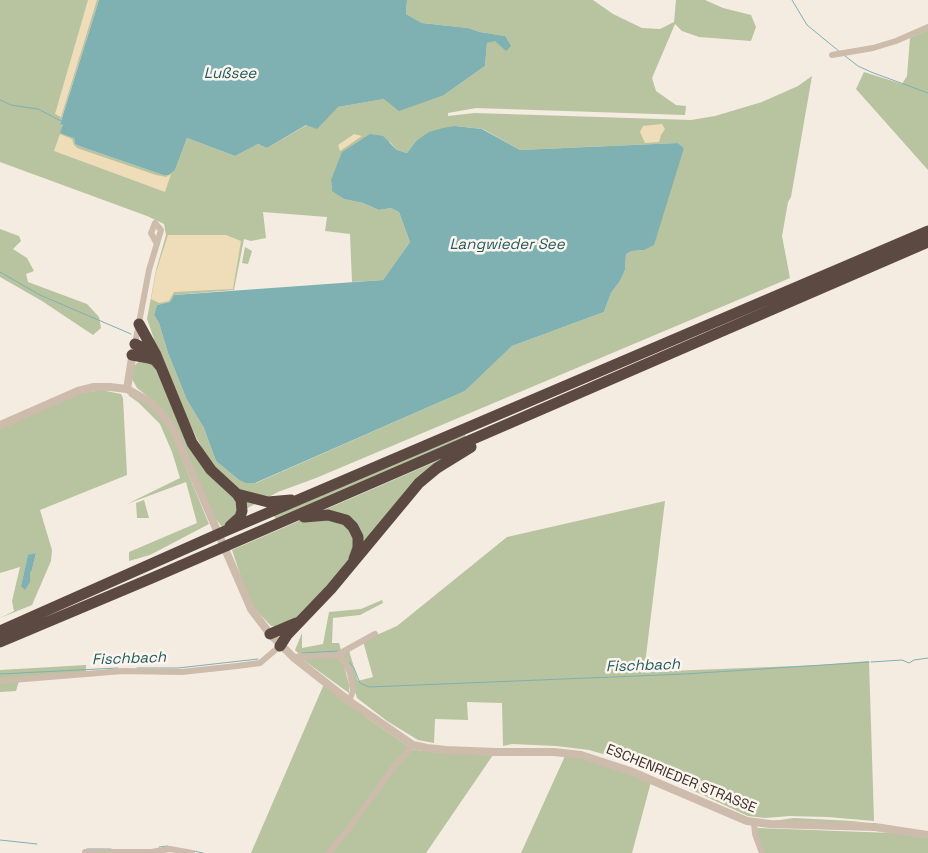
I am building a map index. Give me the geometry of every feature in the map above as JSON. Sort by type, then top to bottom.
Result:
[{"type":"highway","points":[[0,631],[223,532],[928,231]]},
{"type":"highway","points":[[0,642],[292,518],[928,242]]},
{"type":"highway","points":[[139,324],[156,355],[192,444],[212,470],[237,494],[240,500],[242,511],[235,523],[223,532]]},
{"type":"highway","points":[[134,350],[150,350],[156,355]]},
{"type":"highway","points":[[134,350],[155,360],[160,366]]},
{"type":"highway","points":[[280,646],[419,483],[437,468],[477,443],[511,427],[520,419]]},
{"type":"highway","points":[[237,494],[268,502],[302,499]]},
{"type":"highway","points":[[292,518],[328,515],[346,520],[353,527],[358,537],[358,548],[352,563]]},
{"type":"highway","points":[[270,634],[300,621]]},
{"type":"street","points":[[835,54],[880,46],[928,26]]},
{"type":"street","points":[[0,425],[85,389],[110,387],[127,389],[149,270],[157,244]]},
{"type":"street","name":"ESCHENRIEDER STRASSE","points":[[127,389],[150,402],[173,429],[250,609],[280,646],[349,701],[404,740],[413,745],[446,750],[545,751],[580,755],[630,771],[736,818],[754,823],[875,827],[928,835]]},
{"type":"street","points":[[293,656],[337,655],[375,634]]},
{"type":"street","points":[[0,682],[124,671],[182,672],[237,666],[260,662],[280,646]]},
{"type":"street","points":[[337,655],[345,661],[350,674],[353,691],[349,701]]},
{"type":"street","points":[[328,853],[413,745]]},
{"type":"street","points":[[754,823],[755,834],[762,853]]},
{"type":"street","points":[[85,852],[150,852],[170,849],[192,853]]},
{"type":"green space","points":[[0,0],[99,0],[60,123],[74,138],[75,144],[163,175],[175,170],[187,138],[235,156],[258,144],[267,148],[338,107],[384,99],[444,95],[485,66],[487,43],[505,36],[468,28],[422,23],[406,14],[407,0],[593,0],[613,14],[642,28],[660,29],[674,22],[676,0],[705,0],[723,8],[751,15],[756,27],[751,41],[699,37],[682,31],[675,24],[652,78],[656,91],[676,105],[686,106],[685,115],[476,108],[448,113],[448,116],[475,113],[691,120],[715,116],[762,102],[798,86],[812,76],[791,197],[788,202],[782,236],[790,278],[316,478],[278,492],[238,513],[230,523],[222,527],[210,511],[174,426],[151,399],[137,388],[132,379],[134,366],[137,363],[140,361],[154,362],[175,410],[209,460],[197,439],[151,342],[154,339],[147,319],[156,270],[166,235],[164,224],[0,162]],"holes":[[[455,126],[483,129],[520,150],[678,143],[684,148],[644,250],[632,251],[626,254],[625,270],[611,293],[604,312],[512,346],[465,391],[256,483],[239,480],[216,461],[204,428],[187,400],[168,353],[159,323],[154,315],[157,305],[170,302],[174,295],[234,290],[244,239],[251,241],[266,238],[263,212],[327,217],[325,231],[350,234],[352,282],[383,280],[410,242],[399,212],[391,208],[379,210],[363,203],[344,199],[332,190],[331,180],[390,142],[397,150],[407,153],[416,141]]]},
{"type":"green space","points":[[928,30],[928,170],[856,89],[864,72],[902,84],[907,76],[910,38]]},
{"type":"green space","points":[[0,229],[19,236],[21,241],[13,249],[27,258],[34,271],[26,274],[28,282],[87,304],[99,317],[101,328],[93,335],[42,301],[0,277]]},
{"type":"green space","points":[[245,247],[252,251],[248,264],[242,263]]},
{"type":"green space","points":[[101,390],[121,394],[123,398],[127,475],[40,510],[52,550],[51,561],[32,605],[0,618],[14,611],[12,601],[20,567],[0,573],[0,429],[78,394]],"holes":[[[36,553],[32,570],[21,586],[28,556]]]},
{"type":"green space","points":[[128,395],[132,395],[152,406],[170,430],[209,524],[150,555],[129,561],[129,552],[197,523],[186,482],[127,504],[180,478],[172,452],[160,424]]},
{"type":"green space","points":[[464,432],[466,438],[276,520],[273,514]]},
{"type":"green space","points":[[451,455],[300,617],[280,627],[271,626],[255,609],[247,595],[232,550]]},
{"type":"green space","points":[[144,500],[149,518],[137,518],[136,503]]},
{"type":"green space","points":[[665,501],[644,672],[821,665],[869,661],[874,821],[828,817],[790,816],[765,818],[748,816],[655,773],[617,758],[589,750],[556,746],[512,744],[503,746],[502,703],[467,702],[468,720],[435,719],[434,743],[418,740],[387,721],[357,698],[350,673],[337,653],[300,655],[295,650],[302,633],[302,648],[323,644],[329,612],[361,609],[382,600],[383,603],[360,615],[333,618],[332,643],[339,643],[341,650],[348,647],[358,681],[373,677],[363,641],[397,626],[507,537]]},
{"type":"green space","points":[[337,657],[344,665],[349,693],[302,659]]},
{"type":"green space","points":[[86,665],[86,672],[20,677],[16,691],[0,692],[0,670]]},
{"type":"green space","points":[[324,684],[367,718],[412,749],[493,755],[426,853],[251,853]]},
{"type":"green space","points":[[565,756],[597,761],[651,782],[632,853],[521,853]]},
{"type":"green space","points":[[794,818],[852,821],[869,823],[773,821]]},
{"type":"green space","points":[[757,828],[892,833],[928,838],[928,853],[763,853]]},
{"type":"sand","points":[[88,0],[97,0],[61,117],[55,114]]},
{"type":"sand","points":[[662,124],[665,129],[659,142],[645,143],[640,132],[643,126]]},
{"type":"sand","points":[[60,134],[72,139],[77,148],[156,175],[166,177],[171,174],[165,192],[54,151]]},
{"type":"sand","points":[[354,134],[362,136],[340,151],[338,145]]},
{"type":"sand","points":[[168,235],[226,235],[241,241],[233,289],[174,292],[169,301],[159,303],[151,299],[156,272]]},
{"type":"water","name":"Lußsee","points":[[99,0],[407,0],[406,14],[422,23],[468,28],[505,36],[511,46],[506,51],[495,41],[487,43],[485,66],[444,95],[399,111],[384,99],[338,107],[317,129],[306,125],[267,148],[258,144],[235,156],[187,138],[175,170],[168,175],[163,175],[79,146],[75,144],[74,138],[60,133],[63,125],[60,124]]},
{"type":"water","name":"Langwieder See","points":[[455,126],[482,129],[520,150],[678,143],[684,148],[654,245],[644,250],[632,251],[626,254],[625,270],[611,293],[604,312],[512,346],[465,391],[255,483],[246,483],[239,480],[216,461],[204,428],[187,400],[168,353],[159,323],[154,315],[157,305],[170,302],[174,295],[383,280],[410,242],[399,212],[391,208],[379,210],[363,203],[344,199],[332,191],[331,180],[342,152],[370,134],[383,136],[397,150],[407,153],[416,141],[429,132]]},
{"type":"water","points":[[36,553],[30,573],[30,582],[25,590],[21,586],[28,555]]},
{"type":"waterway","points":[[792,0],[807,25],[840,52]]},
{"type":"waterway","points":[[845,56],[858,66],[871,72],[928,93]]},
{"type":"waterway","points":[[0,100],[11,105],[38,109],[61,121]]},
{"type":"waterway","points":[[0,272],[40,295],[131,334]]},
{"type":"waterway","points":[[302,653],[338,651]]},
{"type":"waterway","name":"Fischbach","points":[[871,662],[902,660],[909,663],[914,660],[928,658]]},
{"type":"waterway","name":"Fischbach","points":[[137,668],[178,668],[258,659]]},
{"type":"waterway","name":"Fischbach","points":[[349,662],[354,668],[360,683],[369,687],[685,674],[869,662]]},
{"type":"waterway","name":"Fischbach","points":[[0,674],[118,668]]},
{"type":"waterway","points":[[0,840],[37,844]]},
{"type":"waterway","points":[[159,847],[168,846]]},
{"type":"waterway","points":[[87,849],[111,849]]},
{"type":"waterway","points":[[194,851],[203,853]]}]
